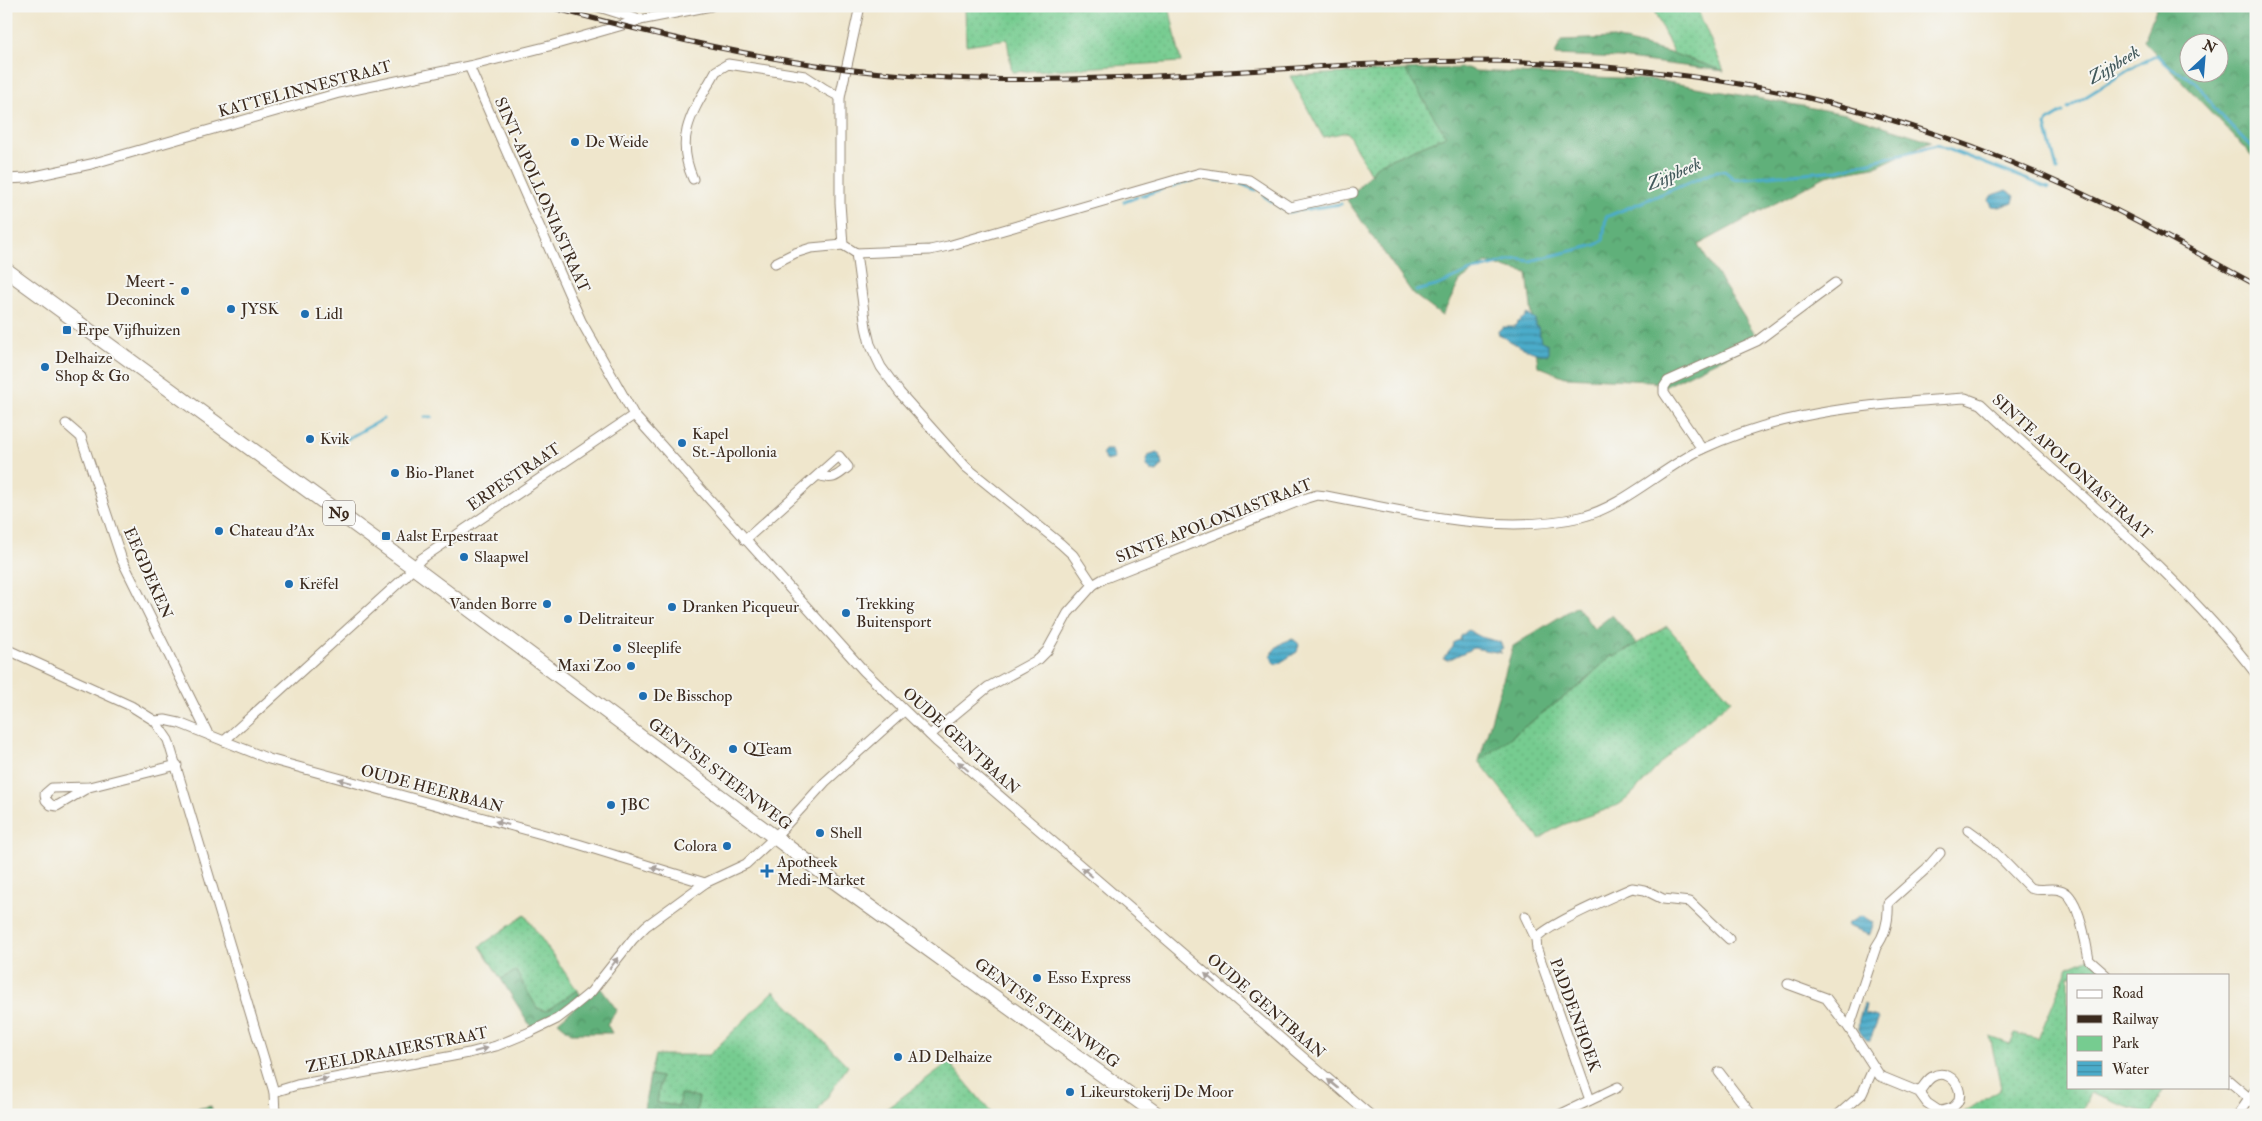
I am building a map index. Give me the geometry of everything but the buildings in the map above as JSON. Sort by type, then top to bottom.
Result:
[{"type":"main road","name":"N9","points":[[6,270],[55,306]]},
{"type":"main road","points":[[6,282],[32,300],[55,306]]},
{"type":"main road","name":"GENTSE STEENWEG","points":[[55,306],[413,567],[775,837],[1158,1115]]},
{"type":"street","name":"KATTELINNESTRAAT","points":[[596,6],[640,20]]},
{"type":"street","name":"KATTELINNESTRAAT","points":[[6,179],[26,178],[91,164],[339,93],[469,66],[553,45],[640,20],[711,6]]},
{"type":"street","points":[[843,245],[840,203],[840,96],[860,6]]},
{"type":"street","points":[[693,179],[686,164],[685,134],[688,121],[716,71],[722,66],[728,64],[805,76],[840,96]]},
{"type":"street","name":"SINT-APOLLONIASTRAAT","points":[[469,66],[568,292],[589,334]]},
{"type":"street","points":[[775,263],[795,253],[811,248],[843,245],[856,253],[930,250],[1200,173],[1249,180],[1290,207],[1353,193]]},
{"type":"street","points":[[856,253],[870,344],[882,367],[900,393],[966,467],[1061,544],[1073,556],[1093,585]]},
{"type":"street","points":[[1702,449],[1664,393],[1664,387],[1668,381],[1757,341],[1835,283]]},
{"type":"street","name":"OUDE GENTBAAN","points":[[589,334],[634,415],[745,540],[904,711],[967,769],[1370,1115]]},
{"type":"street","name":"SINTE APOLONIASTRAAT","points":[[930,735],[988,687],[1027,666],[1047,651],[1062,622],[1093,585],[1103,579],[1317,495],[1474,522],[1536,524],[1579,518],[1605,509],[1702,449],[1753,430],[1826,411],[1872,404],[1965,398],[1973,399],[1981,404],[2187,593],[2228,637],[2256,674]]},
{"type":"street","name":"ERPESTRAAT","points":[[224,740],[404,578],[413,567],[456,535],[634,415]]},
{"type":"street","name":"EEGDEKEN","points":[[66,424],[81,437],[122,560],[208,734]]},
{"type":"street","points":[[745,540],[818,475]]},
{"type":"street","name":"OUDE HEERBAAN","points":[[6,649],[131,706],[154,721],[168,740],[274,1092]]},
{"type":"street","points":[[775,837],[825,782],[904,711]]},
{"type":"street","name":"OUDE HEERBAAN","points":[[154,721],[165,720],[179,723],[261,756],[319,774],[578,844],[704,883]]},
{"type":"street","points":[[89,787],[177,765]]},
{"type":"street","points":[[1968,830],[1986,843],[2030,888],[2034,890],[2061,890],[2069,895],[2078,913],[2087,941],[2088,958],[2105,974]]},
{"type":"street","name":"ZEELDRAAIERSTRAAT","points":[[274,1092],[296,1085],[463,1054],[496,1046],[557,1019],[590,992],[633,938],[646,926],[704,883],[746,864],[775,837]]},
{"type":"street","points":[[1849,1028],[1876,947],[1881,940],[1888,918],[1888,903],[1927,868],[1940,853]]},
{"type":"street","points":[[1536,939],[1544,932],[1632,888],[1638,888],[1663,899],[1690,902],[1729,938]]},
{"type":"street","name":"PADDENHOEK","points":[[1525,916],[1536,939],[1536,950],[1590,1100]]},
{"type":"street","points":[[1788,984],[1826,998],[1849,1028],[1880,1076],[1919,1092],[1927,1103],[1939,1111],[1950,1109],[1955,1105],[1959,1100],[1960,1093],[1954,1080],[1947,1076],[1937,1075],[1931,1078],[1919,1092]]},
{"type":"street","points":[[1838,1115],[1862,1094],[1874,1067]]},
{"type":"street","points":[[1719,1072],[1752,1115]]},
{"type":"street","points":[[2230,1082],[2252,1101]]},
{"type":"street","points":[[1559,1115],[1618,1087]]},
{"type":"street","points":[[2238,1115],[2252,1101],[2256,1089]]},
{"type":"street","points":[[274,1092],[276,1115]]},
{"type":"green space","points":[[965,6],[1169,6],[1181,62],[1012,72],[1007,39],[966,45]]},
{"type":"green space","points":[[1652,6],[1696,6],[1724,71],[1674,54]]},
{"type":"green space","points":[[2157,6],[2256,6],[2256,160],[2183,82],[2230,82],[2230,32],[2180,32],[2180,79],[2144,41]]},
{"type":"green space","points":[[1614,38],[1674,54],[1724,71],[1620,58],[1555,55],[1561,40]]},
{"type":"green space","points":[[1467,68],[1476,71],[1657,80],[1846,114],[1931,141],[1878,166],[1826,176],[1698,245],[1759,340],[1664,387],[1650,381],[1565,377],[1538,366],[1527,273],[1486,263],[1460,281],[1442,316],[1413,294],[1347,200],[1379,164],[1446,136],[1405,70]]},
{"type":"green space","points":[[1405,70],[1446,136],[1379,164],[1370,173],[1347,132],[1323,137],[1290,76]]},
{"type":"green space","points":[[1577,606],[1594,629],[1612,615],[1637,644],[1614,657],[1612,655],[1580,685],[1479,761],[1513,646]]},
{"type":"green space","points":[[1667,626],[1731,700],[1680,744],[1621,803],[1559,827],[1540,839],[1479,761],[1580,685],[1612,655],[1614,657]]},
{"type":"green space","points":[[525,915],[577,990],[546,1011],[537,1008],[516,972],[501,979],[480,946]]},
{"type":"green space","points":[[2090,958],[2107,974],[2067,974],[2067,1088],[2164,1088],[2150,1115],[2090,1093],[2081,1115],[1960,1115],[2001,1088],[1990,1037],[2010,1044],[2015,1033],[2038,1039],[2068,967]]},
{"type":"green space","points":[[516,971],[537,1008],[546,1011],[577,990],[581,995],[550,1017],[531,1027],[501,979]]},
{"type":"green space","points":[[599,986],[617,1010],[607,1024],[612,1033],[571,1033],[558,1022]]},
{"type":"green space","points":[[774,991],[848,1066],[818,1111],[822,1115],[705,1115],[696,1113],[699,1098],[679,1106],[657,1103],[661,1077],[650,1075],[655,1055],[709,1055]]},
{"type":"green space","points":[[949,1062],[993,1115],[878,1115]]},
{"type":"green space","points":[[650,1075],[661,1077],[657,1103],[679,1106],[680,1094],[699,1097],[696,1113],[705,1115],[643,1115]]},
{"type":"green space","points":[[211,1106],[214,1115],[167,1115]]},
{"type":"water","points":[[2006,190],[2015,196],[2013,202],[2000,207],[1992,206],[1989,200],[1991,196]]},
{"type":"water","points":[[1527,314],[1535,319],[1535,326],[1538,327],[1541,341],[1548,344],[1548,354],[1530,351],[1499,335],[1498,331],[1503,327],[1514,327]]},
{"type":"water","points":[[1105,450],[1112,450],[1115,459],[1106,461],[1102,454]]},
{"type":"water","points":[[1157,453],[1160,455],[1162,465],[1157,472],[1151,471],[1146,465],[1148,456]]},
{"type":"water","points":[[1468,630],[1481,637],[1500,642],[1503,648],[1499,651],[1502,653],[1473,648],[1448,660],[1443,659],[1453,647],[1454,642],[1460,640],[1461,636]]},
{"type":"water","points":[[1293,639],[1299,644],[1297,652],[1278,664],[1274,663],[1271,657],[1276,647]]},
{"type":"water","points":[[1861,916],[1874,922],[1870,934],[1847,926],[1848,923]]},
{"type":"water","points":[[1864,1004],[1866,1005],[1864,1014],[1877,1017],[1878,1020],[1870,1040],[1867,1040],[1860,1032],[1858,1024]]},
{"type":"waterway","name":"Zijpbeek","points":[[2068,108],[2138,64],[2158,55],[2167,65],[2196,82],[2216,110],[2256,152]]},
{"type":"waterway","name":"Zijpbeek","points":[[2057,170],[2046,125],[2048,121],[2063,112]]},
{"type":"waterway","name":"Zijpbeek","points":[[1416,291],[1436,286],[1468,272],[1517,259],[1530,261],[1596,245],[1603,240],[1606,217],[1716,171],[1725,171],[1734,179],[1838,170],[1937,145],[2049,188]]},
{"type":"waterway","name":"Zijpbeek","points":[[1172,186],[1197,179]]},
{"type":"waterway","name":"Zijpbeek","points":[[1214,180],[1223,181]]},
{"type":"waterway","name":"Zijpbeek","points":[[1237,182],[1256,190]]},
{"type":"waterway","name":"Zijpbeek","points":[[1141,196],[1162,189]]},
{"type":"waterway","name":"Zijpbeek","points":[[1264,196],[1288,212],[1341,204]]},
{"type":"waterway","name":"Zijpbeek","points":[[1124,202],[1137,197]]},
{"type":"waterway","name":"Zijpbeek","points":[[424,417],[432,417]]},
{"type":"waterway","name":"Zijpbeek","points":[[340,443],[383,419]]},
{"type":"railway","points":[[546,6],[654,33],[761,56],[869,72],[925,77],[981,79],[1102,78],[1346,65],[1467,61],[1549,63],[1605,67],[1660,72],[1735,83],[1830,103],[1924,130],[1970,146],[2015,164],[2109,207],[2256,285]]},
{"type":"place","name":"De Weide","points":[[575,142]]},
{"type":"place","name":"Meert - Deconinck","points":[[185,291]]},
{"type":"place","name":"JYSK","points":[[231,309]]},
{"type":"place","name":"Lidl","points":[[305,314]]},
{"type":"place","name":"Erpe Vijfhuizen","points":[[67,330]]},
{"type":"place","name":"Delhaize Shop & Go","points":[[45,367]]},
{"type":"place","name":"Kvik","points":[[310,439]]},
{"type":"place","name":"Kapel St.-Apollonia","points":[[682,443]]},
{"type":"place","name":"Bio-Planet","points":[[395,473]]},
{"type":"place","name":"Chateau d'Ax","points":[[219,531]]},
{"type":"place","name":"Aalst Erpestraat","points":[[386,536]]},
{"type":"place","name":"Slaapwel","points":[[464,557]]},
{"type":"place","name":"Krëfel","points":[[289,584]]},
{"type":"place","name":"Vanden Borre","points":[[547,604]]},
{"type":"place","name":"Dranken Picqueur","points":[[672,607]]},
{"type":"place","name":"Trekking Buitensport","points":[[846,613]]},
{"type":"place","name":"Delitraiteur","points":[[568,619]]},
{"type":"place","name":"Sleeplife","points":[[617,648]]},
{"type":"place","name":"Maxi Zoo","points":[[631,666]]},
{"type":"place","name":"De Bisschop","points":[[643,696]]},
{"type":"place","name":"QTeam","points":[[733,749]]},
{"type":"place","name":"JBC","points":[[611,805]]},
{"type":"place","name":"Shell","points":[[820,833]]},
{"type":"place","name":"Colora","points":[[727,846]]},
{"type":"place","name":"Apotheek Medi-Market","points":[[767,871]]},
{"type":"place","name":"Esso Express","points":[[1037,978]]},
{"type":"place","name":"AD Delhaize","points":[[898,1057]]},
{"type":"place","name":"Likeurstokerij De Moor","points":[[1070,1092]]}]
